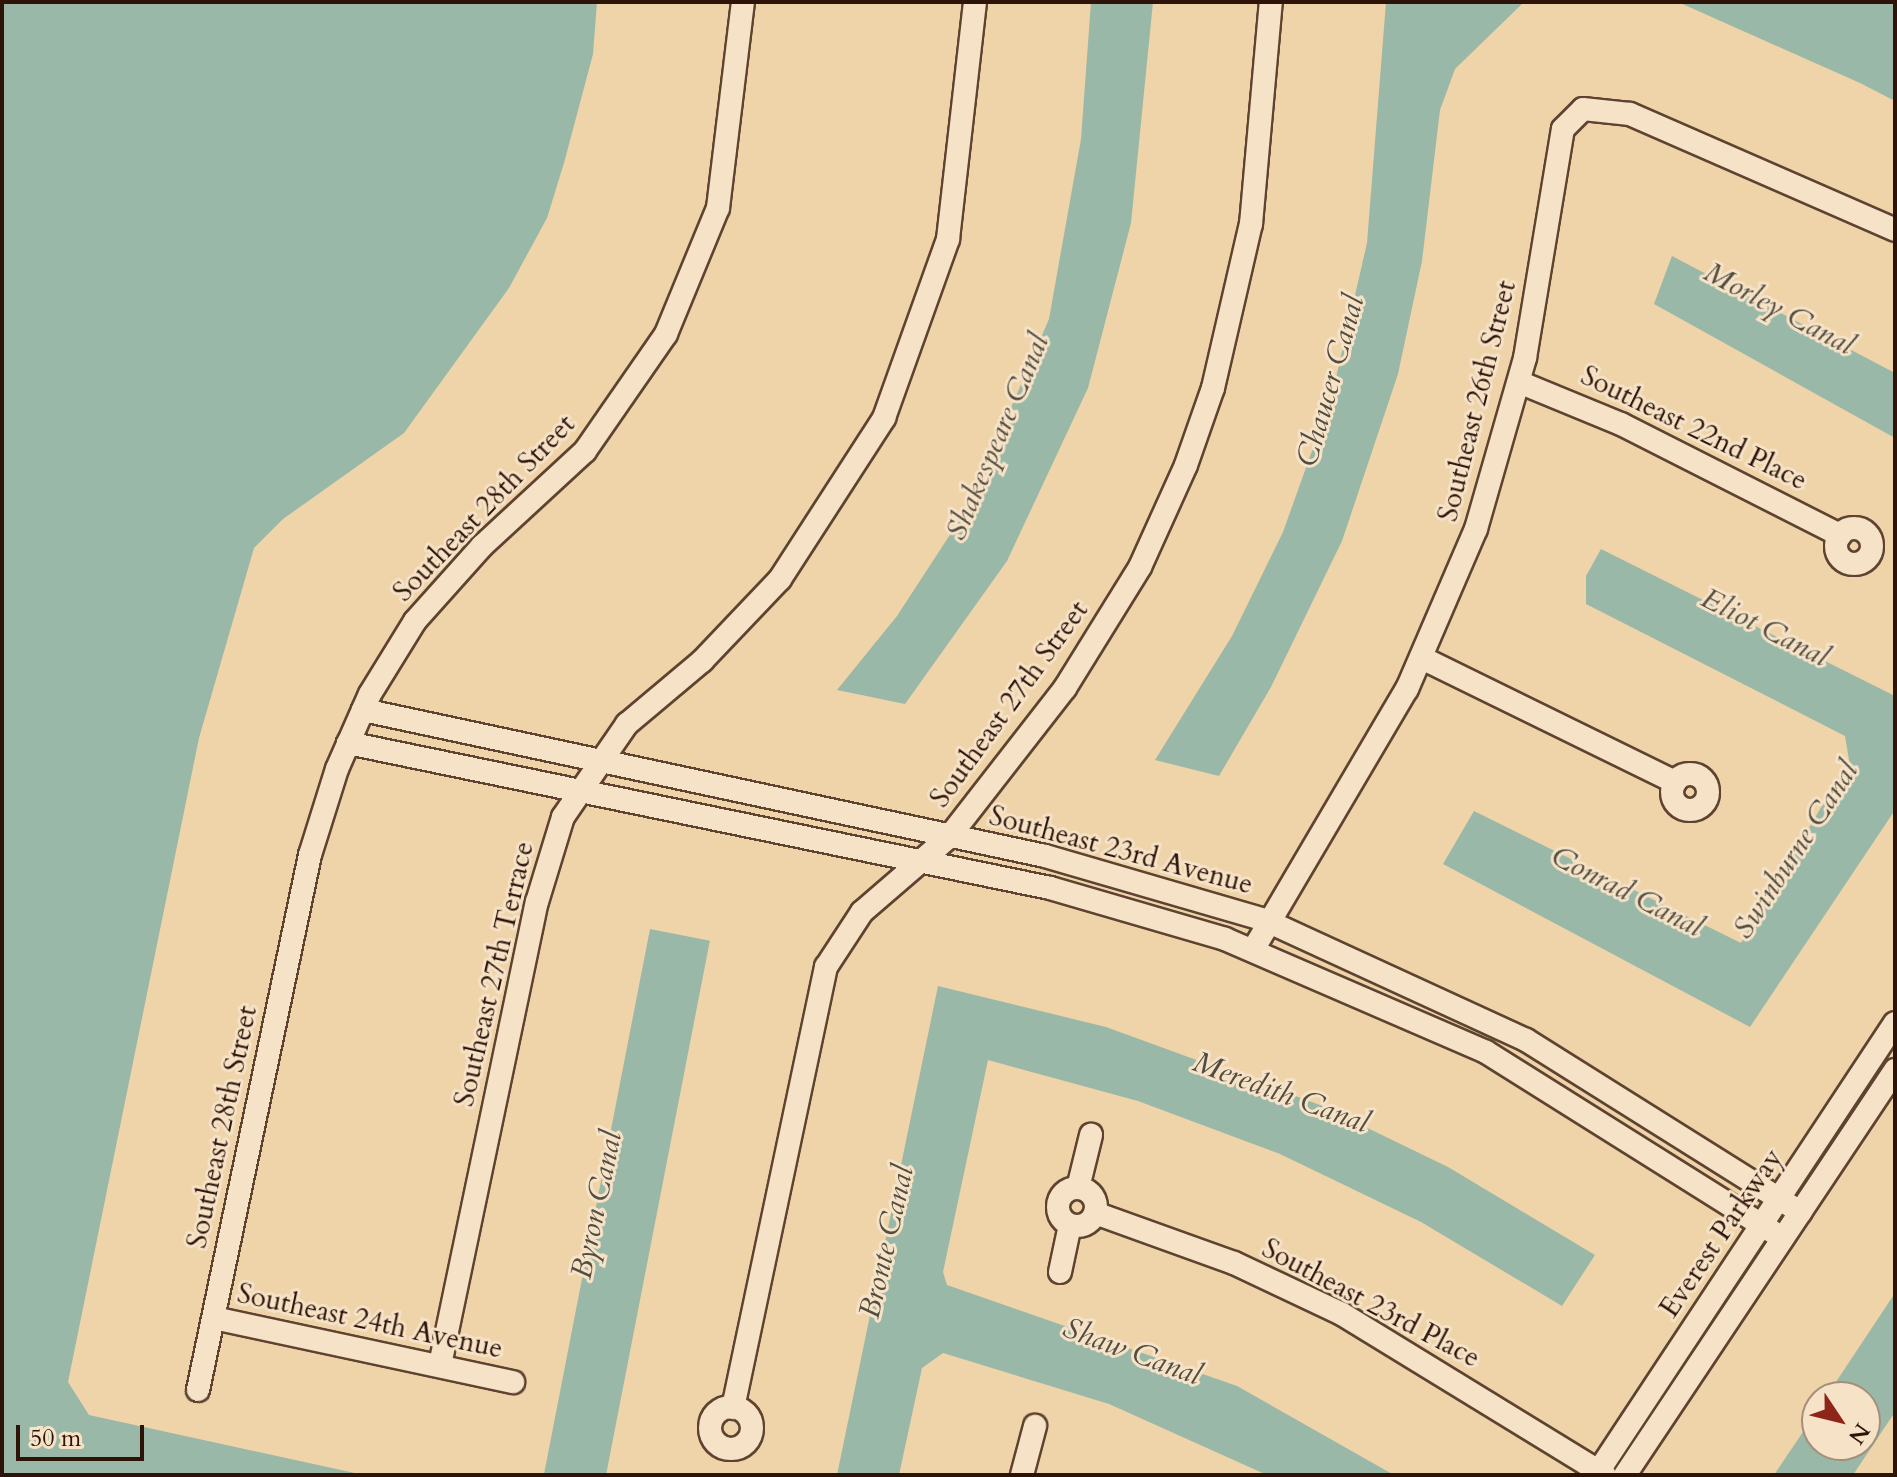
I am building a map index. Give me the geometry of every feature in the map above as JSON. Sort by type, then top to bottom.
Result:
[{"type":"street","name":"Southeast 28th Street","points":[[198,1390],[310,855],[348,743],[363,710],[415,621],[482,546],[585,451],[666,334],[718,208],[743,2]]},
{"type":"street","name":"Southeast 27th Terrace","points":[[440,1365],[537,902],[563,817],[627,724],[702,661],[780,579],[884,418],[948,239],[975,2]]},
{"type":"street","name":"Southeast 27th Street","points":[[733,1408],[826,967],[862,912],[949,837],[1101,634],[1186,465],[1213,388],[1251,224],[1271,2]]},
{"type":"street","name":"Southeast 26th Street","points":[[1253,950],[1265,920],[1422,658],[1482,515],[1519,382],[1556,150],[1563,129],[1583,109],[1602,107],[1668,127],[1895,230]]},
{"type":"street","name":"Southeast 22nd Place","points":[[1519,382],[1621,424],[1840,535]]},
{"type":"street","points":[[1422,658],[1675,782]]},
{"type":"street","name":"Southeast 23rd Avenue","points":[[363,710],[597,764],[949,837],[1140,881],[1265,920],[1526,1040],[1800,1212]]},
{"type":"street","name":"Southeast 23rd Avenue","points":[[348,743],[921,861],[1138,911],[1253,950],[1486,1052],[1783,1238]]},
{"type":"street","name":"Everest Parkway","points":[[1599,1474],[1895,1023]]},
{"type":"street","name":"Everest Parkway","points":[[1625,1475],[1895,1070]]},
{"type":"street","points":[[1070,1225],[1058,1212],[1059,1200],[1078,1188],[1091,1135]]},
{"type":"street","points":[[1070,1225],[1095,1213],[1093,1196],[1078,1188]]},
{"type":"street","name":"Southeast 23rd Place","points":[[1095,1213],[1234,1263],[1342,1314],[1599,1474]]},
{"type":"street","points":[[1060,1272],[1070,1225]]},
{"type":"street","name":"Southeast 24th Avenue","points":[[214,1318],[513,1382]]},
{"type":"street","points":[[1022,1475],[1035,1426]]},
{"type":"water","points":[[2,2],[597,2],[593,54],[564,163],[547,218],[509,288],[404,433],[283,519],[254,548],[199,738],[68,1382],[89,1415],[364,1475],[2,1475]]},
{"type":"water","points":[[1091,2],[1153,2],[1131,223],[1088,388],[1007,561],[905,704],[837,690],[897,616],[970,504],[1049,319],[1081,139]]},
{"type":"water","points":[[1386,2],[1524,2],[1455,69],[1440,110],[1422,261],[1398,374],[1342,541],[1271,687],[1219,776],[1155,760],[1232,636],[1283,532],[1332,395],[1367,243]]},
{"type":"water","points":[[1678,2],[1895,2],[1895,101],[1860,83]]},
{"type":"water","points":[[1672,256],[1895,373],[1895,438],[1654,304]]},
{"type":"water","points":[[1601,549],[1895,696],[1895,810],[1750,1027],[1443,864],[1474,811],[1741,943],[1849,760],[1845,736],[1586,604],[1586,576]]},
{"type":"water","name":"Byron Canal","points":[[650,929],[710,941],[606,1475],[544,1475]]},
{"type":"water","points":[[938,986],[1106,1027],[1320,1105],[1448,1167],[1595,1255],[1562,1306],[1421,1222],[1280,1154],[1138,1101],[988,1060],[943,1272],[947,1285],[1237,1386],[1394,1475],[1267,1475],[1109,1404],[943,1353],[922,1368],[899,1475],[837,1475]]},
{"type":"water","points":[[1895,1293],[1895,1412],[1881,1433],[1881,1381],[1837,1381]]},
{"type":"water","points":[[1801,1435],[1801,1461],[1862,1461],[1853,1475],[1774,1475]]},
{"type":"water label","name":"Morley Canal","points":[[1779,309]]},
{"type":"water label","name":"Chaucer Canal","points":[[1331,381]]},
{"type":"water label","name":"Shakespeare Canal","points":[[998,437]]},
{"type":"water label","name":"Eliot Canal","points":[[1765,628]]},
{"type":"water label","name":"Swinburne Canal","points":[[1796,850]]},
{"type":"water label","name":"Conrad Canal","points":[[1627,892]]},
{"type":"water label","name":"Meredith Canal","points":[[1281,1093]]},
{"type":"water label","name":"Bronte Canal","points":[[887,1242]]},
{"type":"water label","name":"Shaw Canal","points":[[1132,1352]]}]
